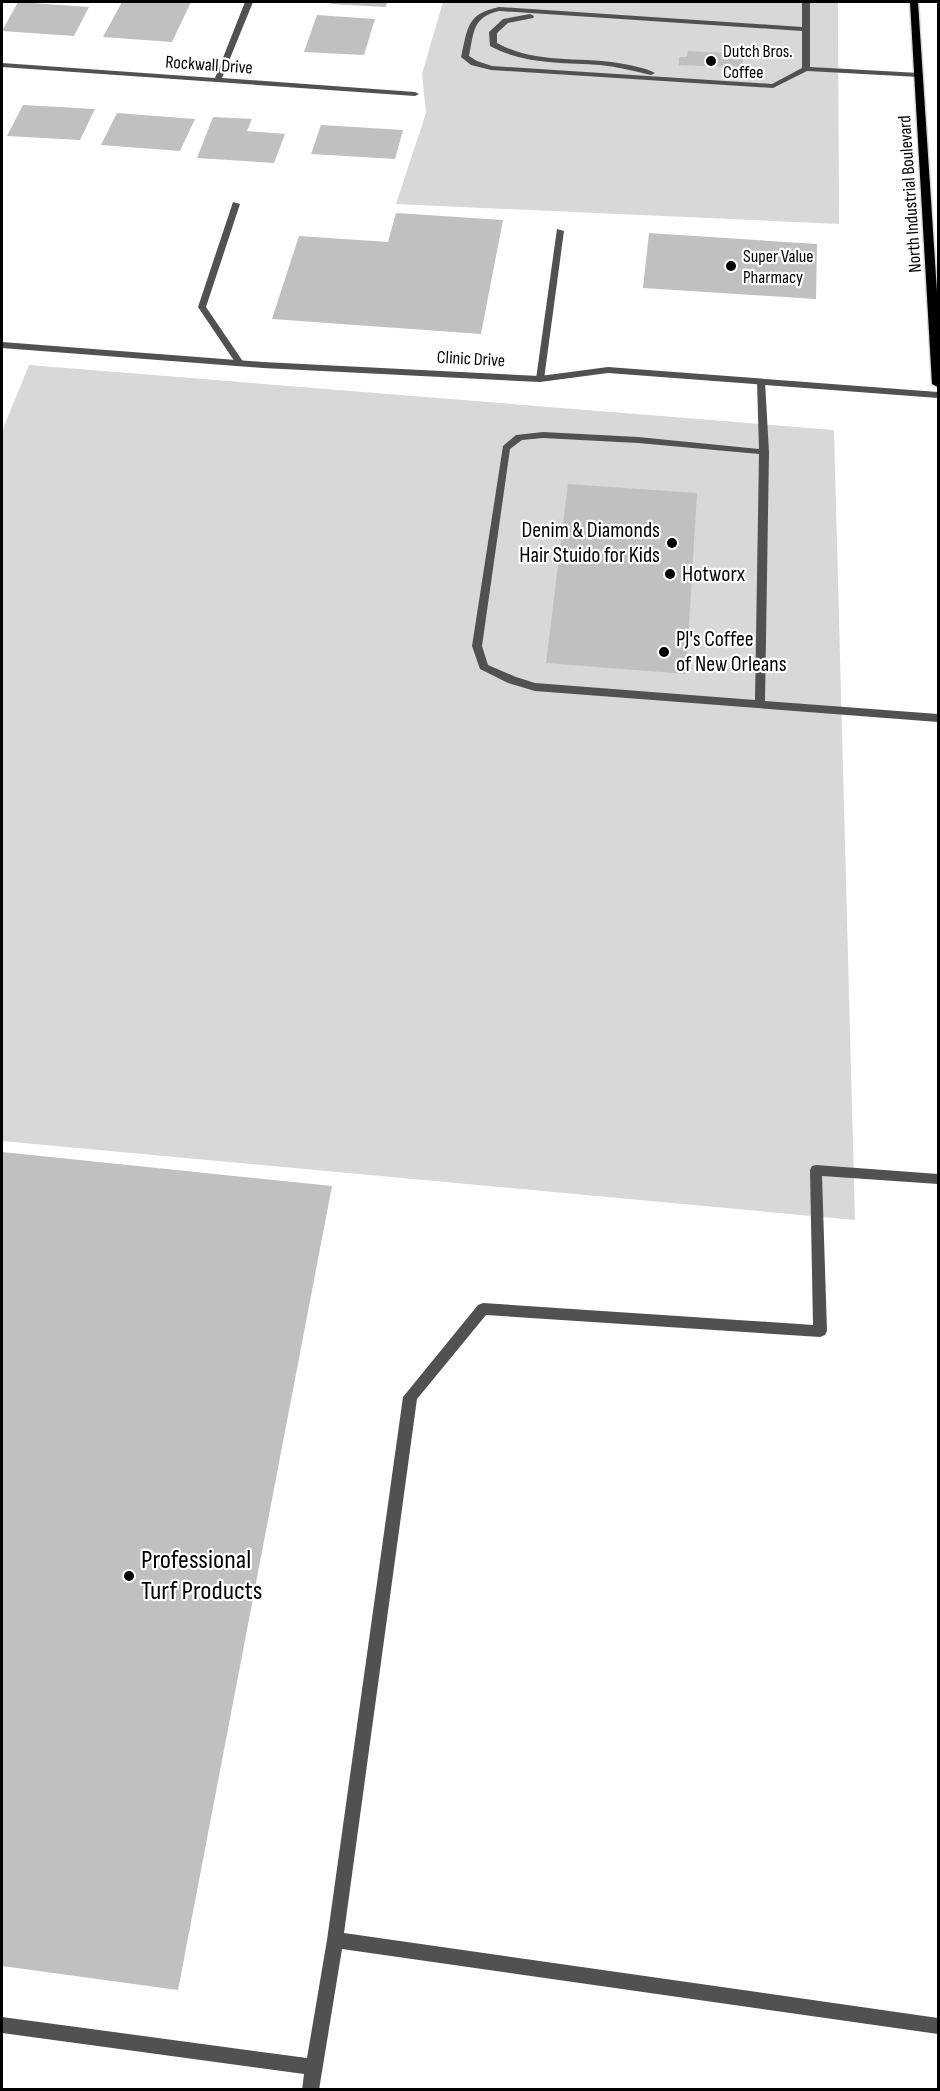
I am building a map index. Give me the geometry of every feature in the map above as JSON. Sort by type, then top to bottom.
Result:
[{"type":"main road","name":"North Industrial Boulevard","points":[[914,2],[939,384]]},
{"type":"street","points":[[217,81],[249,2]]},
{"type":"street","points":[[806,2],[806,69]]},
{"type":"street","points":[[806,29],[499,9],[483,12],[474,21],[465,57],[474,63],[491,68],[773,86],[806,69],[919,75]]},
{"type":"street","points":[[543,13],[506,21],[493,32],[493,44],[501,50],[523,57],[635,68],[673,80]]},
{"type":"street","name":"Rockwall Drive","points":[[2,65],[415,94]]},
{"type":"street","points":[[236,204],[202,307],[240,363]]},
{"type":"street","points":[[540,379],[561,231]]},
{"type":"street","name":"Clinic Drive","points":[[2,345],[240,363],[540,379],[608,370],[939,395]]},
{"type":"street","points":[[760,702],[764,452],[761,382]]},
{"type":"street","points":[[764,452],[638,440],[543,435],[519,437],[506,448],[477,646],[484,667],[512,680],[535,687],[760,702],[939,718]]},
{"type":"street","points":[[310,2090],[335,1940],[410,1396],[483,1309],[820,1331],[816,1170],[939,1179]]},
{"type":"street","points":[[335,1940],[939,2026]]},
{"type":"street","points":[[2,2025],[313,2067]]},
{"type":"shaded area","points":[[443,2],[838,2],[839,224],[396,204],[426,113],[422,74]]},
{"type":"shaded area","points":[[29,365],[834,430],[855,1220],[2,1141],[2,431]]},
{"type":"building","points":[[18,2],[89,7],[74,36],[2,31]]},
{"type":"building","points":[[122,2],[191,2],[172,42],[103,37]]},
{"type":"building","points":[[331,2],[387,2],[386,7],[330,4]]},
{"type":"building","points":[[317,15],[375,19],[364,55],[304,52]]},
{"type":"building","name":"Dutch Bros. Coffee","points":[[688,51],[743,54],[742,72],[725,72],[725,67],[679,65],[679,57],[687,57]]},
{"type":"building","points":[[23,105],[95,109],[80,140],[7,136]]},
{"type":"building","points":[[117,113],[195,119],[180,151],[101,145]]},
{"type":"building","points":[[213,117],[252,119],[247,131],[285,134],[274,163],[197,158]]},
{"type":"building","points":[[321,125],[403,130],[395,159],[311,154]]},
{"type":"building","points":[[396,213],[503,220],[481,334],[272,319],[299,236],[388,242]]},
{"type":"building","name":"Super Value Pharmacy","points":[[649,233],[817,244],[816,299],[643,288]]},
{"type":"building","points":[[568,484],[697,493],[686,674],[546,663]]},
{"type":"building","name":"Professional Turf Products","points":[[2,1152],[332,1186],[178,1990],[2,1966]]},
{"type":"place","name":"Dutch Bros. Coffee","points":[[711,61]]},
{"type":"place","name":"Super Value Pharmacy","points":[[731,266]]},
{"type":"place","name":"Denim & Diamonds Hair Stuido for Kids","points":[[672,543]]},
{"type":"place","name":"Hotworx","points":[[670,574]]},
{"type":"place","name":"PJ's Coffee of New Orleans","points":[[664,652]]},
{"type":"place","name":"Professional Turf Products","points":[[129,1576]]}]
